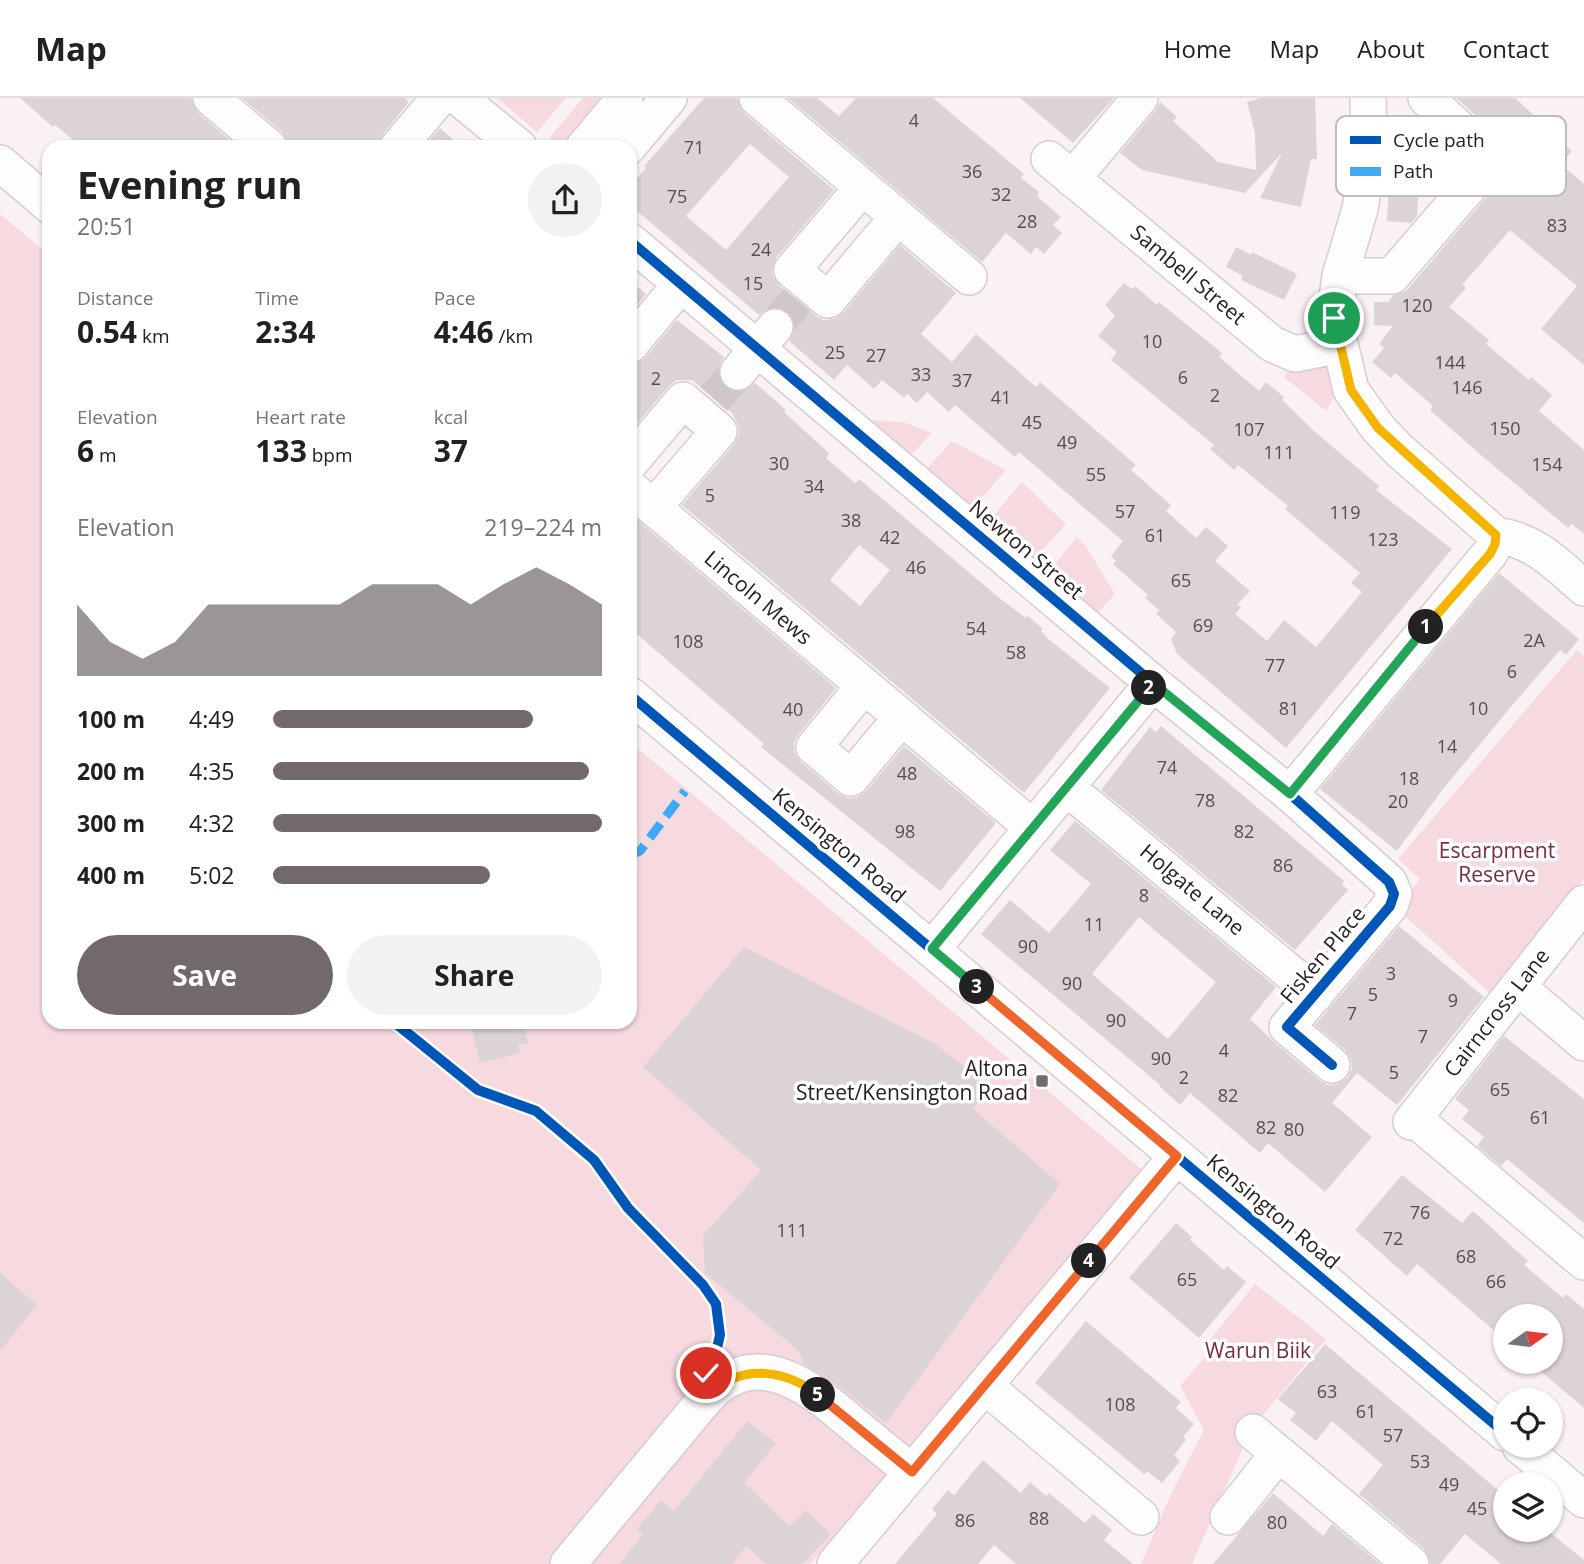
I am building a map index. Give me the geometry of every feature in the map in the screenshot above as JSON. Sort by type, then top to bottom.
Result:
[{"type":"street","points":[[211,98],[261,140]]},
{"type":"street","points":[[404,140],[439,98]]},
{"type":"street","points":[[459,98],[510,140]]},
{"type":"street","points":[[590,140],[625,98]]},
{"type":"street","points":[[634,140],[669,98]]},
{"type":"street","points":[[757,98],[969,277]]},
{"type":"street","name":"Sambell Street","points":[[1140,98],[1061,169],[1272,345],[1295,354],[1340,345]]},
{"type":"street","points":[[1368,98],[1368,116]]},
{"type":"street","points":[[1426,98],[1446,116]]},
{"type":"street","points":[[0,163],[42,199]]},
{"type":"street","points":[[862,188],[792,270],[805,290],[828,300],[898,217]]},
{"type":"street","points":[[1362,196],[1340,276],[1334,318],[1351,390],[1378,428],[1496,535],[1514,538],[1536,547],[1584,588]]},
{"type":"street","points":[[1340,276],[1392,276],[1461,196]]},
{"type":"street","name":"Newton Street","points":[[637,247],[1153,683],[1290,794],[1384,876],[1393,891]]},
{"type":"street","points":[[637,337],[681,284]]},
{"type":"street","name":"Lincoln Mews","points":[[637,455],[683,400],[707,407],[719,431],[642,498],[1033,828]]},
{"type":"street","points":[[1290,794],[1490,554],[1496,535]]},
{"type":"street","points":[[932,949],[1153,683]]},
{"type":"street","points":[[863,687],[814,747],[851,778],[901,719]]},
{"type":"street","name":"Kensington Road","points":[[637,701],[1493,1423]]},
{"type":"street","name":"Holgate Lane","points":[[1067,788],[1316,994]]},
{"type":"street","name":"Fisken Place","points":[[1332,1065],[1287,1027],[1390,906],[1393,891]]},
{"type":"street","name":"Cairncross Lane","points":[[1584,904],[1413,1120],[1584,1262]]},
{"type":"street","points":[[1518,987],[1584,1043]]},
{"type":"street","points":[[835,1564],[1177,1156]]},
{"type":"street","points":[[568,1564],[707,1397],[720,1385],[739,1376],[771,1373],[803,1384],[912,1472]]},
{"type":"street","points":[[985,1386],[1141,1517]]},
{"type":"street","points":[[1228,1517],[1266,1443],[1411,1564]]},
{"type":"street","points":[[1534,1458],[1584,1500]]},
{"type":"green space","points":[[497,98],[566,98],[537,132]]},
{"type":"green space","points":[[583,98],[608,98],[573,140],[549,138]]},
{"type":"green space","points":[[0,214],[42,249],[42,1029],[637,1029],[637,748],[1147,1174],[810,1564],[0,1564]]},
{"type":"green space","points":[[1329,369],[1337,392],[1326,411],[1284,377],[1289,370]]},
{"type":"green space","points":[[868,420],[903,422],[932,433],[910,456]]},
{"type":"green space","points":[[952,441],[1006,470],[971,510],[925,471]]},
{"type":"green space","points":[[1022,482],[1066,524],[1032,561],[987,523]]},
{"type":"green space","points":[[1077,537],[1085,545],[1115,594],[1095,616],[1047,574]]},
{"type":"green space","name":"Escarpment Reserve","points":[[1577,650],[1584,656],[1584,879],[1490,993],[1396,908],[1420,879],[1398,859]]},
{"type":"green space","name":"Warun Biik","points":[[1255,1284],[1326,1339],[1245,1437],[1246,1441],[1192,1564],[1141,1564],[1171,1494],[1204,1430],[1180,1386],[1209,1353],[1209,1341]]},
{"type":"building","points":[[20,98],[191,98],[198,113],[230,140],[73,140],[55,125],[53,127]]},
{"type":"building","points":[[242,98],[405,98],[409,102],[381,140],[286,140],[282,132]]},
{"type":"building","points":[[704,98],[737,98],[744,113],[834,190],[776,258],[772,272],[779,285],[816,316],[824,320],[834,319],[843,313],[900,245],[956,293],[921,334],[952,362],[976,334],[1036,387],[1040,382],[1136,465],[1131,470],[1171,505],[1166,511],[1196,538],[1206,527],[1228,546],[1215,561],[1250,591],[1237,605],[1241,607],[1235,614],[1267,641],[1284,620],[1316,647],[1362,592],[1351,583],[1360,573],[1285,509],[1288,506],[1238,465],[1234,470],[1210,449],[1214,445],[1111,360],[1117,352],[1098,336],[1115,316],[1105,305],[1124,283],[1132,289],[1135,286],[1157,305],[1159,302],[1222,353],[1219,357],[1259,391],[1266,382],[1284,397],[1282,400],[1314,431],[1379,486],[1376,490],[1452,549],[1286,748],[1177,654],[1171,639],[1176,632],[1156,614],[1159,610],[1145,598],[1148,595],[1113,564],[1116,561],[1111,556],[1123,541],[1019,452],[1015,457],[955,405],[949,412],[927,392],[917,403],[907,394],[904,398],[882,380],[874,389],[847,365],[834,380],[789,341],[795,330],[794,319],[788,312],[779,307],[769,308],[759,315],[637,211],[637,178],[646,168],[644,166]],"holes":[[[750,144],[789,177],[726,250],[686,216]]]},
{"type":"building","points":[[788,98],[817,98],[839,116],[856,98],[933,98],[1024,174],[1021,178],[1039,192],[1037,196],[1061,217],[1053,225],[1062,233],[1044,254],[1036,247],[1031,254],[1006,233],[982,262]]},
{"type":"building","points":[[1020,98],[1114,98],[1073,143]]},
{"type":"building","points":[[1261,98],[1315,98],[1317,159],[1311,159],[1301,207],[1260,198],[1282,153],[1245,193],[1142,170],[1120,153],[1160,102],[1177,117],[1173,121],[1218,162],[1256,170],[1255,133],[1247,102]]},
{"type":"building","points":[[1456,98],[1515,98],[1534,116],[1476,116]]},
{"type":"building","points":[[440,128],[454,140],[430,140]]},
{"type":"building","points":[[1566,145],[1572,151],[1566,158]]},
{"type":"building","points":[[1566,168],[1584,184],[1584,365],[1541,329],[1577,286],[1510,230],[1462,285],[1466,288],[1449,307],[1489,340],[1486,344],[1529,380],[1531,377],[1552,395],[1539,411],[1584,450],[1584,534],[1572,524],[1568,528],[1482,456],[1430,410],[1433,406],[1395,373],[1391,378],[1372,362],[1384,348],[1379,344],[1393,326],[1374,325],[1374,302],[1388,302],[1393,296],[1407,290],[1487,196],[1566,196]]},
{"type":"building","points":[[1388,196],[1418,196],[1417,216],[1411,223],[1387,221]]},
{"type":"building","points":[[1236,247],[1297,274],[1284,300],[1241,280],[1243,276],[1226,267]]},
{"type":"building","points":[[637,286],[646,294],[637,305]]},
{"type":"building","points":[[677,320],[724,357],[718,369],[719,380],[725,387],[734,392],[744,391],[755,383],[829,453],[826,458],[855,483],[859,479],[998,597],[1026,618],[1028,616],[1043,629],[1041,631],[1047,638],[1110,688],[1024,793],[682,505],[734,444],[739,434],[738,425],[732,413],[692,380],[677,380],[668,387],[637,424],[637,362],[645,358]],"holes":[[[859,545],[890,570],[860,606],[830,580]]]},
{"type":"building","points":[[637,520],[836,688],[794,743],[795,753],[801,762],[839,794],[848,798],[857,797],[866,791],[904,746],[996,823],[940,891],[761,747],[764,744],[637,634]]},
{"type":"building","points":[[1499,573],[1579,639],[1566,655],[1560,650],[1509,709],[1443,789],[1397,851],[1320,789]]},
{"type":"building","points":[[1161,726],[1344,881],[1342,884],[1348,890],[1295,950],[1101,790],[1150,727],[1156,732]]},
{"type":"building","points":[[1075,821],[1276,987],[1250,1019],[1328,1085],[1338,1084],[1347,1078],[1352,1069],[1351,1059],[1345,1050],[1315,1025],[1399,926],[1484,997],[1397,1105],[1357,1073],[1332,1103],[1372,1137],[1325,1192],[1268,1143],[1260,1153],[1190,1093],[1180,1105],[1160,1085],[981,934],[1010,900],[1049,933],[1091,884],[1050,850]],"holes":[[[1139,917],[1216,982],[1168,1039],[1092,974]]]},
{"type":"building","points":[[744,947],[934,1043],[991,1088],[973,1109],[1060,1184],[886,1423],[832,1381],[804,1364],[800,1354],[787,1341],[705,1273],[703,1236],[761,1170],[643,1067]]},
{"type":"building","points":[[472,1029],[525,1029],[528,1043],[518,1045],[520,1053],[480,1063]]},
{"type":"building","points":[[1504,1036],[1584,1099],[1584,1223],[1507,1159],[1501,1166],[1477,1146],[1484,1137],[1462,1119],[1469,1110],[1455,1099]]},
{"type":"building","points":[[1402,1175],[1462,1223],[1473,1211],[1528,1261],[1524,1265],[1563,1298],[1566,1294],[1584,1309],[1584,1408],[1544,1374],[1563,1374],[1563,1304],[1493,1304],[1493,1330],[1417,1264],[1407,1276],[1355,1230]]},
{"type":"building","points":[[1176,1223],[1192,1237],[1190,1240],[1224,1270],[1227,1266],[1246,1282],[1199,1338],[1129,1278]]},
{"type":"building","points":[[0,1273],[37,1305],[0,1351]]},
{"type":"building","points":[[1086,1321],[1181,1402],[1176,1408],[1194,1424],[1183,1437],[1186,1440],[1174,1455],[1180,1461],[1162,1483],[1147,1471],[1144,1474],[1035,1383]]},
{"type":"building","points":[[1325,1344],[1493,1486],[1493,1542],[1562,1542],[1584,1560],[1584,1564],[1501,1564],[1465,1534],[1440,1564],[1431,1564],[1424,1549],[1359,1494],[1383,1465],[1332,1421],[1316,1441],[1290,1420],[1296,1413],[1278,1399]]},
{"type":"building","points":[[747,1421],[776,1443],[744,1483],[790,1527],[806,1510],[831,1534],[802,1564],[766,1564],[746,1546],[732,1564],[619,1564],[643,1534],[637,1529],[661,1500],[674,1511]]},
{"type":"building","points":[[983,1460],[1021,1493],[1030,1482],[1046,1496],[1049,1493],[1085,1523],[1093,1514],[1112,1530],[1104,1540],[1133,1564],[1016,1564],[994,1545],[978,1564],[895,1564],[937,1514],[932,1509],[948,1490],[954,1495]]},
{"type":"building","points":[[1273,1493],[1323,1536],[1332,1524],[1380,1564],[1213,1564]]},
{"type":"tunnel","points":[[775,327],[801,295]]},
{"type":"tunnel","points":[[714,399],[738,372]]},
{"type":"marked path","points":[[637,852],[685,791]]},
{"type":"cycle path","points":[[637,247],[1153,683],[1290,794],[1389,882],[1394,894],[1390,906],[1287,1027],[1332,1065]]},
{"type":"cycle path","points":[[637,701],[1493,1423]]},
{"type":"cycle path","points":[[403,1029],[478,1090],[536,1111],[594,1160],[628,1208],[703,1285],[716,1304],[720,1335],[715,1357],[700,1381],[711,1393]]},
{"type":"place","name":"Altona Street/Kensington Road","points":[[1042,1081]]},
{"type":"route","points":[[706,1373],[700,1381],[711,1393],[733,1378],[757,1373],[779,1374],[797,1381],[912,1472],[1177,1156],[932,949],[1153,683],[1290,794],[1436,615],[1490,554],[1496,541],[1495,532],[1399,450],[1378,428],[1351,390],[1334,318]]}]
